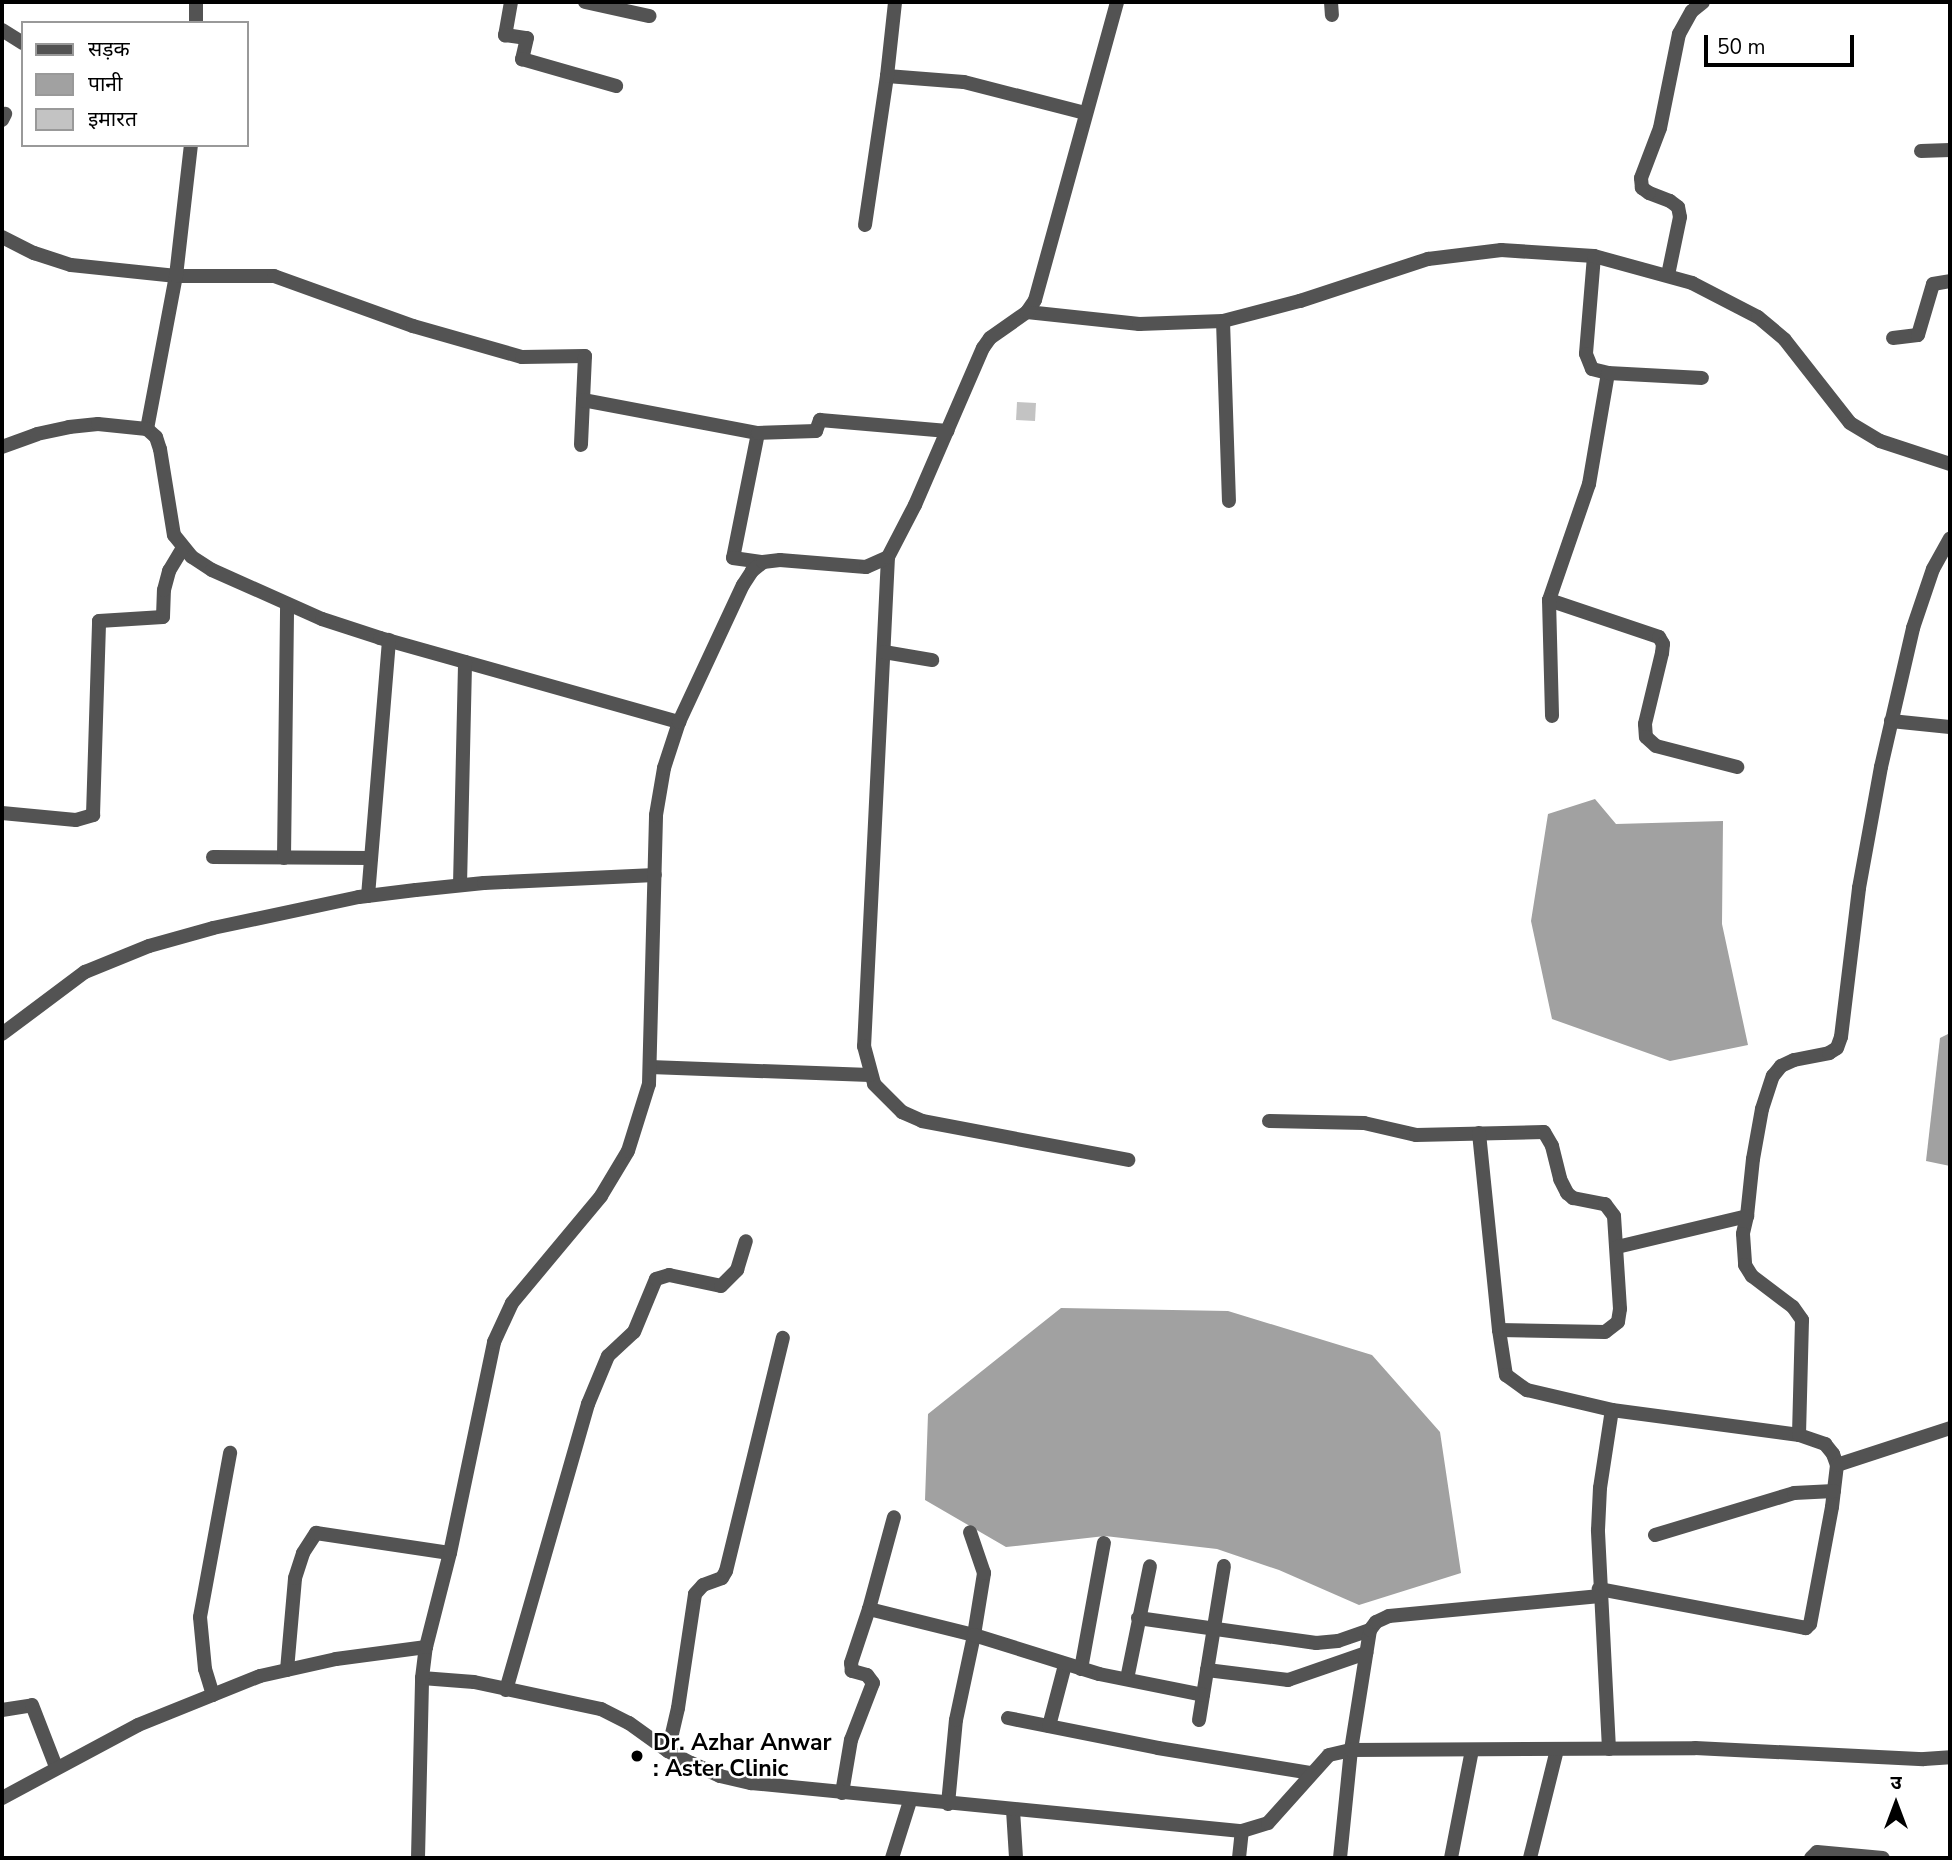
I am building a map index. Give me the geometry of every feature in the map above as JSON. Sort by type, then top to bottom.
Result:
[{"type":"street","points":[[196,2],[196,21]]},
{"type":"street","points":[[511,2],[505,35],[527,38],[522,59],[616,86]]},
{"type":"street","points":[[585,2],[649,16]]},
{"type":"street","points":[[865,225],[895,2]]},
{"type":"street","points":[[1118,2],[1043,280],[1027,312],[990,338],[888,557],[864,1035],[870,1075],[888,1101],[902,1112],[922,1121],[1128,1160]]},
{"type":"street","points":[[1668,275],[1680,217],[1678,207],[1649,193],[1643,188],[1641,178],[1660,128],[1679,34],[1692,11],[1703,2]]},
{"type":"street","points":[[2,30],[21,42]]},
{"type":"street","points":[[887,76],[964,82],[1086,113]]},
{"type":"street","points":[[147,429],[176,276],[191,147]]},
{"type":"street","points":[[1920,151],[1950,150]]},
{"type":"street","points":[[2,237],[33,253],[71,265],[176,276],[274,276],[414,326],[522,357],[585,356],[581,445]]},
{"type":"street","points":[[1027,312],[1139,324],[1223,321],[1300,301],[1428,259],[1501,250],[1594,256],[1668,275],[1722,296],[1758,317],[1786,340],[1834,404],[1865,434],[1950,464]]},
{"type":"street","points":[[1594,256],[1586,354],[1592,369],[1608,373],[1702,378]]},
{"type":"street","points":[[1893,338],[1918,335],[1922,329],[1929,291],[1938,281],[1950,281]]},
{"type":"street","points":[[1223,321],[1229,501]]},
{"type":"street","points":[[1552,716],[1549,600],[1589,484],[1608,373]]},
{"type":"street","points":[[583,400],[758,433],[816,431],[820,420],[948,431]]},
{"type":"street","points":[[2,447],[37,434],[69,427],[98,424],[147,429],[156,437],[160,449],[174,534],[183,548],[212,570],[287,604],[389,640],[679,722]]},
{"type":"street","points":[[758,433],[733,558],[866,567],[888,557]]},
{"type":"street","points":[[1799,1435],[1802,1320],[1793,1307],[1752,1276],[1745,1265],[1743,1234],[1753,1159],[1762,1109],[1773,1076],[1781,1066],[1794,1060],[1829,1053],[1837,1048],[1841,1037],[1859,888],[1891,721],[1913,628],[1933,569],[1950,538]]},
{"type":"street","points":[[2,813],[76,820],[93,815],[97,764],[99,621],[163,617],[164,590],[169,571],[183,548]]},
{"type":"street","points":[[418,1858],[422,1678],[426,1647],[450,1553],[480,1406],[502,1319],[528,1282],[576,1230],[622,1163],[641,1119],[650,1067],[656,815],[662,780],[679,722],[743,585],[763,562]]},
{"type":"street","points":[[1549,600],[1659,637],[1663,644],[1662,653],[1645,724],[1646,737],[1656,746],[1737,767]]},
{"type":"street","points":[[284,858],[287,604]]},
{"type":"street","points":[[368,896],[389,640]]},
{"type":"street","points":[[884,652],[932,660]]},
{"type":"street","points":[[460,885],[465,662]]},
{"type":"street","points":[[1891,721],[1950,727]]},
{"type":"street","points":[[213,858],[371,858]]},
{"type":"street","points":[[2,1034],[85,972],[149,946],[213,928],[368,896],[460,885],[655,875]]},
{"type":"street","points":[[650,1067],[870,1075]]},
{"type":"street","points":[[1269,1121],[1345,1122],[1416,1135],[1544,1132],[1552,1146],[1560,1179],[1567,1193],[1573,1198],[1597,1201],[1611,1210],[1616,1225],[1620,1308],[1618,1322],[1612,1330],[1499,1330]]},
{"type":"street","points":[[1138,1618],[1327,1643],[1370,1630],[1389,1616],[1599,1592],[1806,1628],[1824,1558],[1837,1465],[1825,1444],[1799,1435],[1612,1410],[1527,1390],[1514,1383],[1506,1375],[1502,1364],[1479,1133]]},
{"type":"street","points":[[1617,1247],[1747,1216]]},
{"type":"street","points":[[506,1690],[588,1404],[608,1356],[634,1332],[656,1279],[669,1275],[721,1286],[737,1270],[746,1241]]},
{"type":"street","points":[[668,1751],[678,1708],[695,1594],[703,1585],[722,1578],[726,1570],[783,1338]]},
{"type":"street","points":[[1609,1749],[1599,1592],[1600,1488],[1612,1410]]},
{"type":"street","points":[[1837,1465],[1950,1428]]},
{"type":"street","points":[[213,1695],[203,1658],[200,1617],[230,1453]]},
{"type":"street","points":[[1655,1535],[1794,1493],[1834,1491]]},
{"type":"street","points":[[842,1793],[851,1741],[873,1683],[872,1678],[852,1671],[851,1667],[894,1517]]},
{"type":"street","points":[[948,1804],[961,1688],[985,1573],[970,1532]]},
{"type":"street","points":[[287,1670],[295,1578],[303,1553],[316,1533],[450,1553]]},
{"type":"street","points":[[1081,1669],[1104,1543]]},
{"type":"street","points":[[1127,1679],[1150,1566]]},
{"type":"street","points":[[1199,1720],[1224,1566]]},
{"type":"street","points":[[869,1609],[974,1635],[1065,1665],[1203,1695]]},
{"type":"street","points":[[1340,1858],[1351,1750],[1370,1630]]},
{"type":"street","points":[[2,1798],[138,1725],[260,1676],[337,1659],[426,1647]]},
{"type":"street","points":[[1207,1670],[1288,1680],[1366,1654]]},
{"type":"street","points":[[1049,1726],[1065,1665]]},
{"type":"street","points":[[422,1678],[474,1682],[601,1709],[629,1723],[668,1751],[720,1776],[751,1783],[910,1801],[1242,1831],[1268,1823],[1310,1773],[1329,1755],[1351,1750],[1766,1750],[1924,1759],[1950,1757]]},
{"type":"street","points":[[2,1710],[32,1705],[56,1767]]},
{"type":"street","points":[[1008,1718],[1310,1773]]},
{"type":"street","points":[[1530,1858],[1557,1749]]},
{"type":"street","points":[[1451,1858],[1472,1750]]},
{"type":"street","points":[[892,1858],[910,1801]]},
{"type":"street","points":[[1013,1810],[1016,1858]]},
{"type":"street","points":[[1239,1858],[1242,1831]]},
{"type":"street","points":[[1811,1858],[1817,1852],[1883,1858]]},
{"type":"water","points":[[1595,799],[1616,824],[1723,821],[1722,924],[1748,1045],[1670,1061],[1552,1019],[1531,921],[1548,814]]},
{"type":"water","points":[[1950,1033],[1950,1166],[1926,1161],[1940,1038]]},
{"type":"water","points":[[1061,1308],[1228,1311],[1372,1355],[1440,1432],[1461,1573],[1359,1605],[1279,1570],[1217,1549],[1105,1536],[1006,1547],[925,1500],[928,1414]]},
{"type":"building","points":[[1017,402],[1036,403],[1035,421],[1016,420]]},
{"type":"place","name":"Dr. Azhar Anwar : Aster Clinic","points":[[637,1756]]}]
